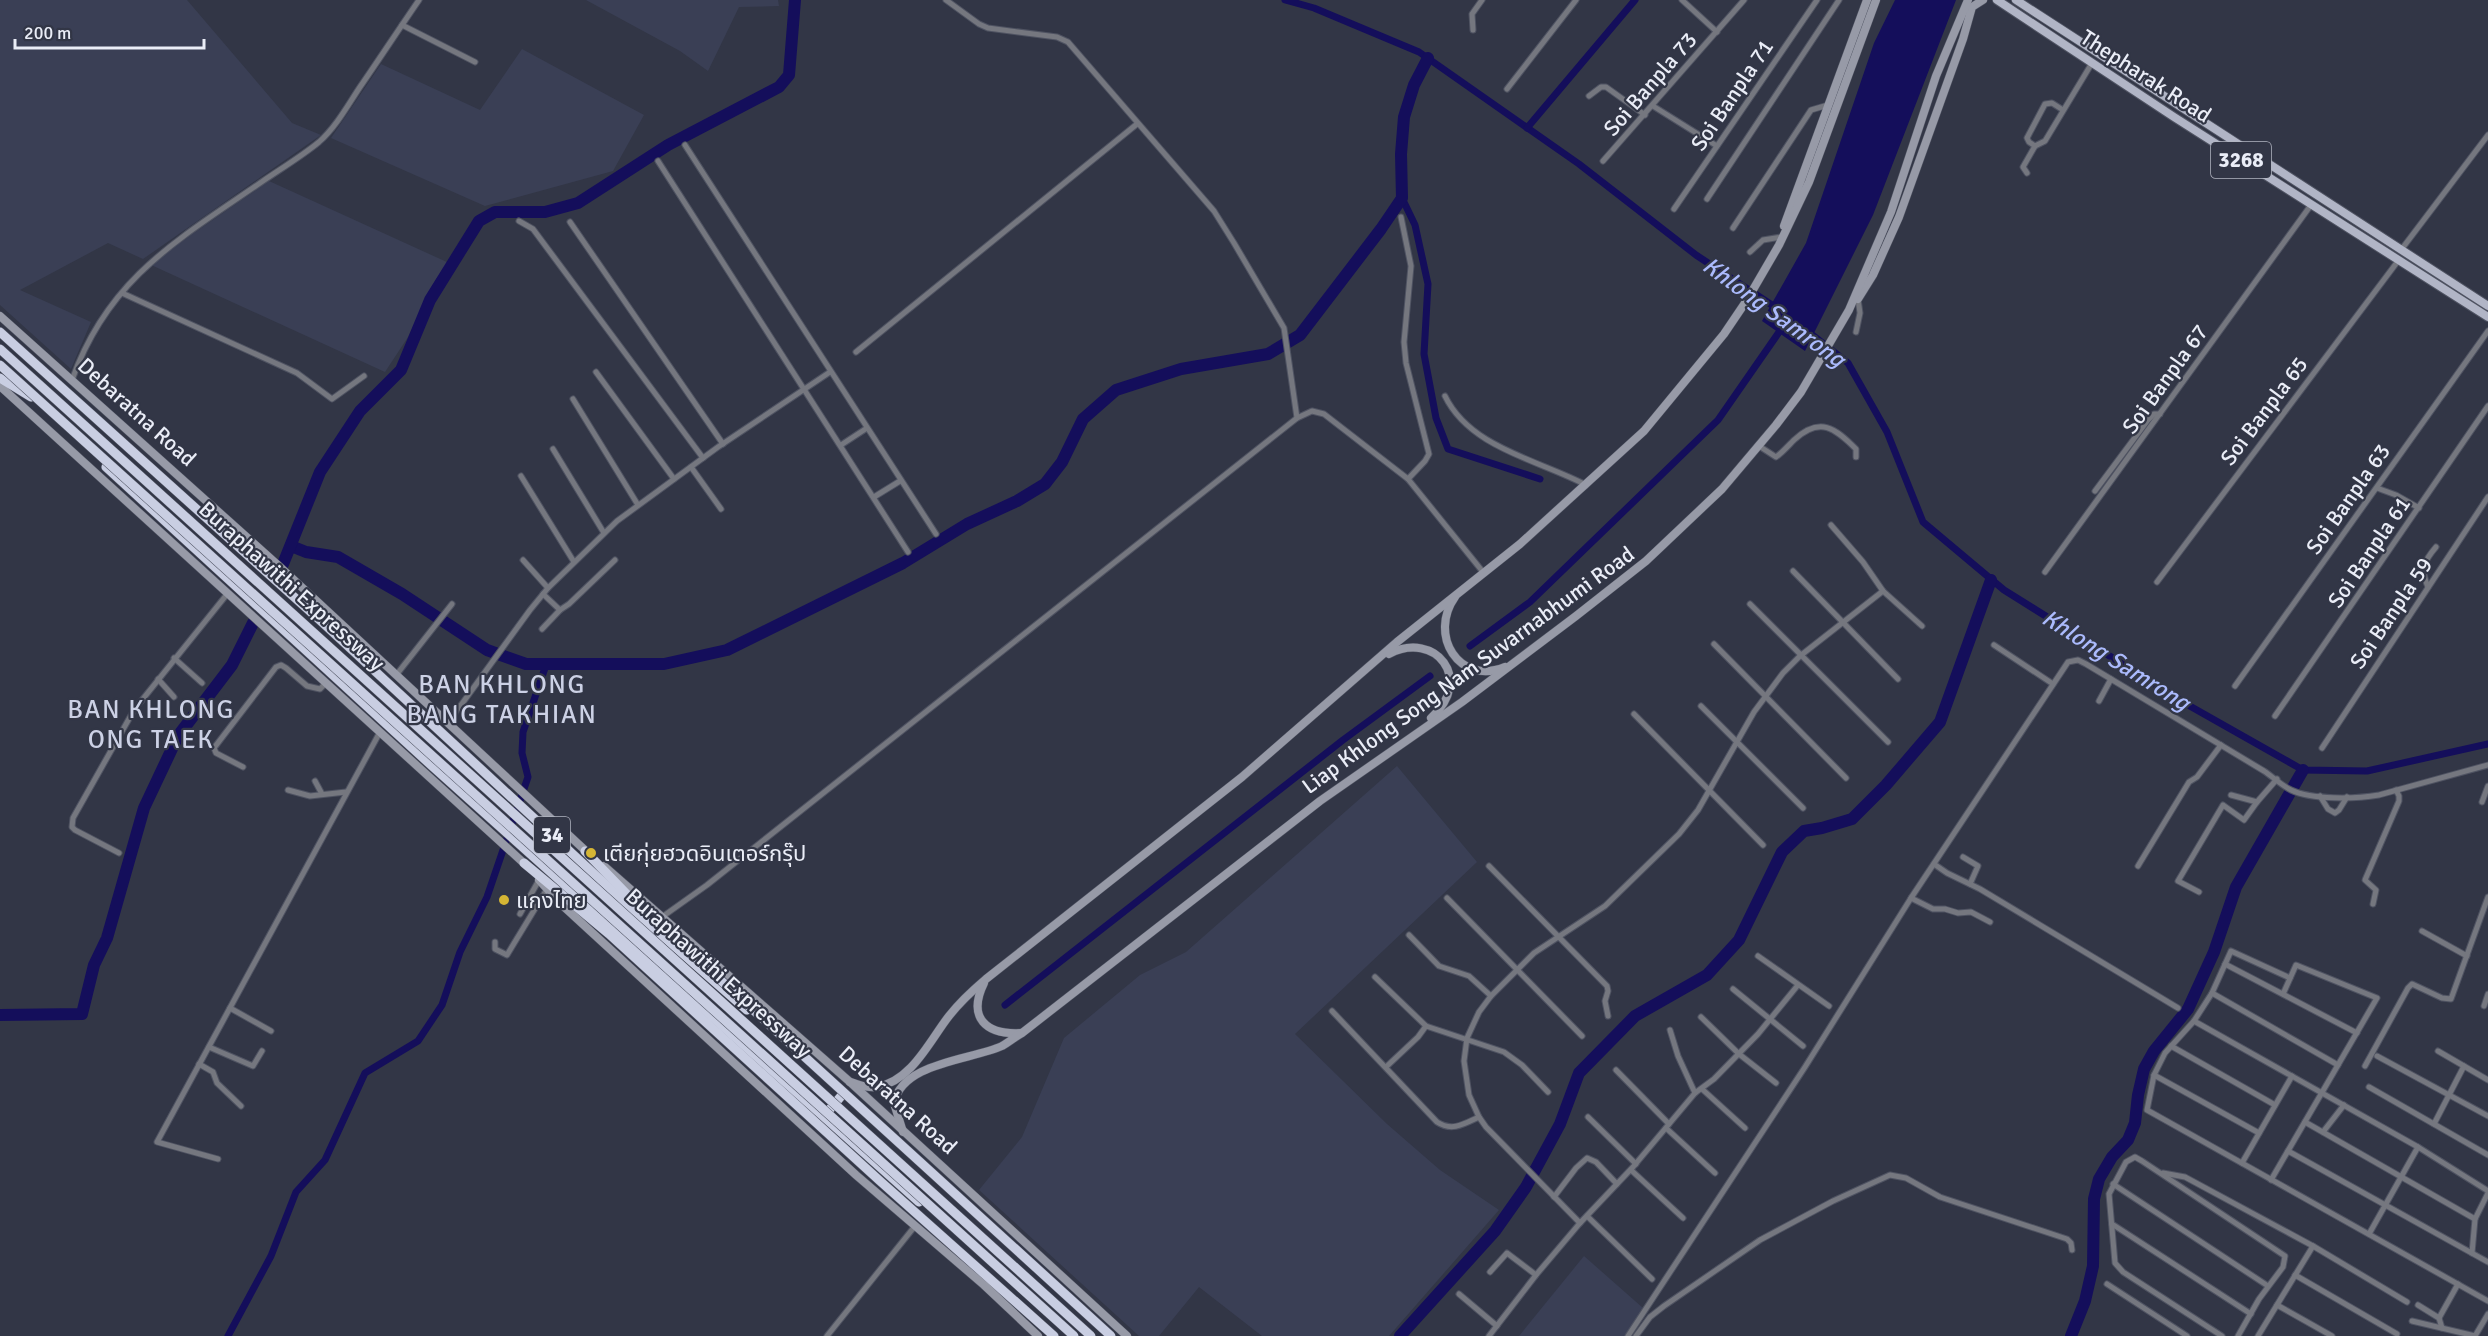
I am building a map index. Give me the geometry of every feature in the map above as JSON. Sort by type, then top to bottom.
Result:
[{"type":"highway","points":[[0,326],[20,350]]},
{"type":"highway","name":"Debaratna Road","points":[[0,332],[323,623],[632,909],[963,1200],[1109,1336]]},
{"type":"highway","name":"Buraphawithi Expressway","points":[[0,349],[1091,1336]]},
{"type":"highway","name":"Buraphawithi Expressway","points":[[0,364],[1074,1336]]},
{"type":"highway","name":"34","points":[[0,369],[424,758],[1068,1336]]},
{"type":"highway","points":[[0,378],[31,397]]},
{"type":"highway","points":[[585,851],[634,903],[1109,1336]]},
{"type":"highway","points":[[524,863],[609,934],[1054,1336]]},
{"type":"highway","points":[[824,1116],[843,1094]]},
{"type":"main road","points":[[1778,245],[1867,0]]},
{"type":"main road","points":[[850,1082],[878,1088],[909,1068],[922,1056],[961,1001],[986,979],[1242,777],[1377,660],[1586,485],[1644,431],[1724,334],[1747,300],[1778,245],[1809,182],[1876,0]]},
{"type":"main road","name":"Liap Khlong Song Nam Suvarnabhumi Road","points":[[903,1132],[894,1103],[895,1096],[902,1085],[931,1067],[1002,1046],[1022,1033],[1320,801],[1518,661],[1647,561],[1722,489],[1801,392],[1850,308],[1891,212],[1936,76],[1968,0]]},
{"type":"main road","points":[[1850,308],[1873,275],[1899,217],[1963,39],[1972,7],[1976,2],[1985,0],[1999,1]]},
{"type":"main road","name":"Thepharak Road","points":[[2016,0],[2488,306]]},
{"type":"main road","name":"Thepharak Road","points":[[1999,1],[2311,205],[2488,316]]},
{"type":"main road","name":"Debaratna Road","points":[[0,316],[280,567],[585,851],[635,891],[850,1082],[1127,1336]]},
{"type":"main road","name":"34","points":[[0,387],[524,863],[547,889],[856,1175],[984,1285],[1038,1336]]},
{"type":"main road","points":[[1461,589],[1447,609],[1444,619],[1445,636],[1453,654],[1462,663],[1493,671],[1518,661]]},
{"type":"main road","points":[[1377,660],[1400,648],[1418,647],[1437,655],[1448,671],[1451,691],[1444,707],[1403,742]]},
{"type":"main road","points":[[986,979],[977,1000],[981,1018],[993,1030],[1003,1034],[1022,1033]]},
{"type":"street","points":[[72,380],[89,340],[122,293],[153,259],[320,141],[348,105],[419,0]]},
{"type":"street","points":[[946,0],[988,28],[1057,37],[1068,42],[1214,211],[1284,328],[1297,418]]},
{"type":"street","points":[[1473,30],[1472,14],[1482,0]]},
{"type":"street","points":[[1507,89],[1576,0]]},
{"type":"street","points":[[1682,0],[1717,32]]},
{"type":"street","name":"Soi Banpla 73","points":[[1603,161],[1744,0]]},
{"type":"street","name":"Soi Banpla 71","points":[[1674,209],[1817,0]]},
{"type":"street","points":[[1707,200],[1839,0]]},
{"type":"street","points":[[402,25],[475,62]]},
{"type":"street","points":[[2026,173],[2023,167],[2035,146],[2045,141],[2092,63]]},
{"type":"street","points":[[1589,96],[1601,87],[1606,87],[1645,115]]},
{"type":"street","points":[[2035,146],[2027,138],[2045,104],[2052,103],[2063,110]]},
{"type":"street","points":[[1733,228],[1811,110],[1828,105]]},
{"type":"street","points":[[1653,106],[1718,146]]},
{"type":"street","points":[[856,352],[1137,124]]},
{"type":"street","points":[[2401,250],[2488,135]]},
{"type":"street","points":[[685,145],[936,534]]},
{"type":"street","points":[[658,161],[908,552]]},
{"type":"street","name":"Soi Banpla 67","points":[[2045,572],[2311,205]]},
{"type":"street","points":[[1401,217],[1411,266],[1404,342],[1406,363],[1429,454],[1408,479]]},
{"type":"street","points":[[519,221],[533,229],[703,458]]},
{"type":"street","points":[[570,222],[723,444]]},
{"type":"street","points":[[1749,252],[1763,240],[1778,245]]},
{"type":"street","name":"Soi Banpla 65","points":[[2157,582],[2398,261]]},
{"type":"street","points":[[122,293],[297,374],[332,399],[364,376]]},
{"type":"street","points":[[1856,332],[1860,313],[1858,299]]},
{"type":"street","name":"Soi Banpla 63","points":[[2235,686],[2488,331]]},
{"type":"street","points":[[596,372],[674,479]]},
{"type":"street","points":[[448,723],[543,594],[604,533],[703,458],[830,372]]},
{"type":"street","points":[[1445,396],[1454,414],[1469,427],[1502,447],[1586,485]]},
{"type":"street","points":[[573,399],[638,505]]},
{"type":"street","name":"Soi Banpla 61","points":[[2275,716],[2488,406]]},
{"type":"street","points":[[662,917],[707,885],[1297,418],[1312,411],[1324,414],[1408,479],[1484,572]]},
{"type":"street","points":[[2095,491],[2148,420],[2154,414],[2160,414]]},
{"type":"street","points":[[1759,446],[1776,457],[1802,434],[1825,426],[1844,437],[1856,449],[1856,457]]},
{"type":"street","points":[[841,445],[867,428]]},
{"type":"street","points":[[553,449],[604,533]]},
{"type":"street","points":[[691,467],[721,509]]},
{"type":"street","points":[[521,476],[574,562]]},
{"type":"street","points":[[874,497],[900,481]]},
{"type":"street","points":[[2377,488],[2396,495],[2419,508]]},
{"type":"street","name":"Soi Banpla 59","points":[[2322,748],[2488,497]]},
{"type":"street","points":[[1831,525],[1863,562],[1883,591],[1922,626]]},
{"type":"street","points":[[2428,586],[2422,571],[2427,558],[2436,547]]},
{"type":"street","points":[[523,560],[548,588]]},
{"type":"street","points":[[542,629],[560,609],[569,604],[615,560]]},
{"type":"street","points":[[1793,571],[1898,679]]},
{"type":"street","points":[[1580,1223],[1479,1117],[1466,1083],[1464,1061],[1467,1038],[1479,1012],[1516,969],[1558,937],[1605,906],[1679,834],[1710,789],[1765,695],[1800,656],[1883,591]]},
{"type":"street","points":[[119,853],[75,830],[72,827],[73,818],[134,710],[228,593]]},
{"type":"street","points":[[543,594],[560,609]]},
{"type":"street","points":[[397,674],[452,604]]},
{"type":"street","points":[[1749,604],[1888,742]]},
{"type":"street","points":[[1714,644],[1846,778]]},
{"type":"street","points":[[1994,645],[2054,684]]},
{"type":"street","points":[[174,658],[201,683]]},
{"type":"street","points":[[1628,1336],[1805,1067],[1911,898],[2068,662],[2072,660],[2086,664],[2277,779],[2289,789],[2304,795],[2347,797],[2379,795],[2488,765]]},
{"type":"street","points":[[243,766],[216,753],[214,748],[276,667],[281,665],[313,689],[320,689],[326,682]]},
{"type":"street","points":[[158,679],[174,698]]},
{"type":"street","points":[[2099,701],[2110,679]]},
{"type":"street","points":[[1701,706],[1803,808]]},
{"type":"street","points":[[1634,714],[1763,845]]},
{"type":"street","points":[[218,1159],[157,1142],[380,732]]},
{"type":"street","points":[[2138,866],[2189,782],[2197,777],[2221,745]]},
{"type":"street","points":[[2199,892],[2178,881],[2223,805],[2244,820],[2277,779]]},
{"type":"street","points":[[315,781],[322,794]]},
{"type":"street","points":[[2482,802],[2488,786]]},
{"type":"street","points":[[288,790],[305,796],[346,792]]},
{"type":"street","points":[[2373,904],[2376,890],[2365,880],[2399,801],[2396,790]]},
{"type":"street","points":[[2231,795],[2257,802]]},
{"type":"street","points":[[2320,796],[2328,809],[2335,813],[2347,797]]},
{"type":"street","points":[[1963,857],[1978,866],[1970,884]]},
{"type":"street","points":[[1934,864],[2178,1008]]},
{"type":"street","points":[[1490,866],[1607,986],[1605,1001],[1608,1016]]},
{"type":"street","points":[[520,914],[539,880]]},
{"type":"street","points":[[495,942],[495,948],[507,955],[547,889]]},
{"type":"street","points":[[2365,1066],[2412,984],[2442,998],[2451,999],[2488,897]]},
{"type":"street","points":[[1447,898],[1582,1036]]},
{"type":"street","points":[[1911,898],[1933,909],[1945,909],[1958,913],[1971,912],[1990,922]]},
{"type":"street","points":[[2422,931],[2467,956]]},
{"type":"street","points":[[1409,935],[1439,966],[1469,976],[1491,996]]},
{"type":"street","points":[[2290,978],[2231,951],[2212,993],[2194,1021],[2171,1046],[2154,1075],[2147,1110],[2488,1302]]},
{"type":"street","points":[[1758,956],[1829,1006]]},
{"type":"street","points":[[2225,964],[2357,1033]]},
{"type":"street","points":[[2271,1180],[2377,998],[2296,965],[2283,994]]},
{"type":"street","points":[[1376,977],[1426,1026],[1504,1052],[1515,1058],[1548,1092]]},
{"type":"street","points":[[1489,1336],[1580,1223],[1631,1170],[1695,1093],[1739,1054],[1798,985]]},
{"type":"street","points":[[1733,988],[1803,1046]]},
{"type":"street","points":[[2212,993],[2338,1065]]},
{"type":"street","points":[[2484,1006],[2488,994]]},
{"type":"street","points":[[230,1008],[271,1031]]},
{"type":"street","points":[[1332,1011],[1442,1126],[1453,1128],[1479,1117]]},
{"type":"street","points":[[1701,1017],[1739,1054],[1776,1083]]},
{"type":"street","points":[[2194,1021],[2418,1147],[2488,1192],[2475,1219],[2472,1253]]},
{"type":"street","points":[[1386,1067],[1418,1037],[1426,1026]]},
{"type":"street","points":[[1670,1030],[1678,1056],[1695,1093]]},
{"type":"street","points":[[2171,1046],[2275,1105]]},
{"type":"street","points":[[208,1047],[253,1066],[262,1051]]},
{"type":"street","points":[[2439,1051],[2488,1080]]},
{"type":"street","points":[[2377,1056],[2488,1116]]},
{"type":"street","points":[[199,1064],[213,1072],[217,1083],[241,1106]]},
{"type":"street","points":[[2434,1124],[2464,1066]]},
{"type":"street","points":[[1616,1070],[1667,1126],[1715,1173]]},
{"type":"street","points":[[2154,1075],[2259,1133]]},
{"type":"street","points":[[2242,1163],[2292,1076]]},
{"type":"street","points":[[2369,1087],[2488,1155]]},
{"type":"street","points":[[1702,1089],[1745,1128]]},
{"type":"street","points":[[2324,1132],[2344,1105]]},
{"type":"street","points":[[1588,1117],[1636,1164]]},
{"type":"street","points":[[2305,1122],[2402,1175],[2475,1219]]},
{"type":"street","points":[[2369,1234],[2418,1147]]},
{"type":"street","points":[[2288,1151],[2488,1262]]},
{"type":"street","points":[[2222,1336],[2119,1268],[2115,1263],[2109,1194],[2126,1162],[2135,1157],[2285,1256],[2283,1267],[2268,1286],[2238,1336]]},
{"type":"street","points":[[1554,1197],[1576,1168],[1587,1158],[1596,1162],[1617,1184]]},
{"type":"street","points":[[1631,1170],[1683,1218]]},
{"type":"street","points":[[2162,1173],[2185,1177],[2313,1246],[2407,1302]]},
{"type":"street","points":[[1636,1336],[1650,1317],[1664,1306],[1760,1240],[1833,1200],[1890,1175],[1906,1178],[1940,1197],[2067,1239],[2071,1243],[2072,1251]]},
{"type":"street","points":[[2113,1184],[2268,1286]]},
{"type":"street","points":[[1587,1216],[1652,1279]]},
{"type":"street","points":[[2112,1224],[2250,1314]]},
{"type":"street","points":[[827,1336],[915,1226]]},
{"type":"street","points":[[2258,1336],[2313,1246]]},
{"type":"street","points":[[1490,1272],[1507,1252],[1536,1275]]},
{"type":"street","points":[[2295,1275],[2397,1334]]},
{"type":"street","points":[[2107,1284],[2187,1336]]},
{"type":"street","points":[[2439,1318],[2458,1284]]},
{"type":"street","points":[[1459,1294],[1497,1326]]},
{"type":"street","points":[[2277,1305],[2332,1336]]},
{"type":"street","points":[[2418,1305],[2439,1318],[2442,1328]]},
{"type":"street","points":[[2412,1321],[2475,1336],[2488,1314]]},
{"type":"street","points":[[2172,1336],[2176,1329]]},
{"type":"shaded area","points":[[0,0],[187,0],[292,123],[321,135],[143,259],[108,243],[20,290],[91,322],[71,369],[0,305]]},
{"type":"shaded area","points":[[586,0],[778,0],[779,6],[739,7],[708,71],[680,51]]},
{"type":"shaded area","points":[[522,49],[644,115],[613,171],[485,206],[331,138],[381,64],[480,110]]},
{"type":"shaded area","points":[[269,181],[449,263],[435,281],[408,337],[385,372],[149,264]]},
{"type":"shaded area","points":[[1397,766],[1477,862],[1295,1034],[1387,1124],[1440,1170],[1499,1210],[1389,1336],[1262,1336],[1199,1287],[1159,1336],[1139,1336],[979,1190],[1022,1137],[1064,1038],[1140,975],[1186,952]]},
{"type":"shaded area","points":[[1584,1256],[1643,1308],[1625,1336],[1519,1336]]},
{"type":"water","points":[[1895,0],[1956,0],[1873,215],[1805,351],[1762,321],[1806,243],[1874,43]]},
{"type":"waterway","points":[[283,564],[320,472],[360,411],[401,370],[430,300],[479,221],[495,212],[545,212],[578,203],[668,145],[779,87],[789,75],[795,0]]},
{"type":"waterway","name":"Khlong Samrong","points":[[1285,0],[1314,8],[1419,52],[1579,164],[1696,255],[1778,309]]},
{"type":"waterway","points":[[1527,128],[1635,0]]},
{"type":"waterway","points":[[291,546],[306,552],[338,557],[402,594],[487,650],[526,664],[664,664],[727,650],[903,563],[967,524],[1017,501],[1045,484],[1062,462],[1083,419],[1116,390],[1181,369],[1268,354],[1300,335],[1402,198],[1401,154],[1404,117],[1414,85],[1428,58]]},
{"type":"waterway","points":[[1402,198],[1415,225],[1428,284],[1424,354],[1436,418],[1448,449],[1540,479]]},
{"type":"waterway","points":[[1470,646],[1530,602],[1718,420],[1784,325]]},
{"type":"waterway","name":"Khlong Samrong","points":[[1806,330],[1848,363],[1887,432],[1923,522],[2004,590],[2188,705],[2303,770],[2367,771],[2488,744]]},
{"type":"waterway","points":[[1400,1336],[1495,1231],[1526,1187],[1560,1124],[1579,1073],[1635,1016],[1707,975],[1739,940],[1782,852],[1804,831],[1852,819],[1886,785],[1940,722],[1991,580]]},
{"type":"waterway","points":[[0,1015],[82,1014],[94,965],[107,938],[144,808],[178,736],[232,665],[253,623]]},
{"type":"waterway","points":[[228,1336],[271,1256],[296,1192],[325,1160],[365,1073],[418,1041],[442,1005],[460,952],[487,897],[528,777],[522,753],[523,732],[546,665]]},
{"type":"waterway","points":[[1005,1005],[1343,740],[1430,676]]},
{"type":"waterway","points":[[2071,1336],[2085,1301],[2093,1266],[2094,1199],[2099,1179],[2112,1157],[2128,1140],[2135,1123],[2144,1069],[2154,1051],[2188,1009],[2214,952],[2236,887],[2303,770]]},
{"type":"place","name":"เตียกุ่ยฮวดอินเตอร์กรุ๊ป","points":[[591,853]]},
{"type":"place","name":"แกงไทย","points":[[504,900]]},
{"type":"district","name":"BAN KHLONG BANG TAKHIAN","points":[[502,700]]},
{"type":"district","name":"BAN KHLONG ONG TAEK","points":[[151,725]]}]
